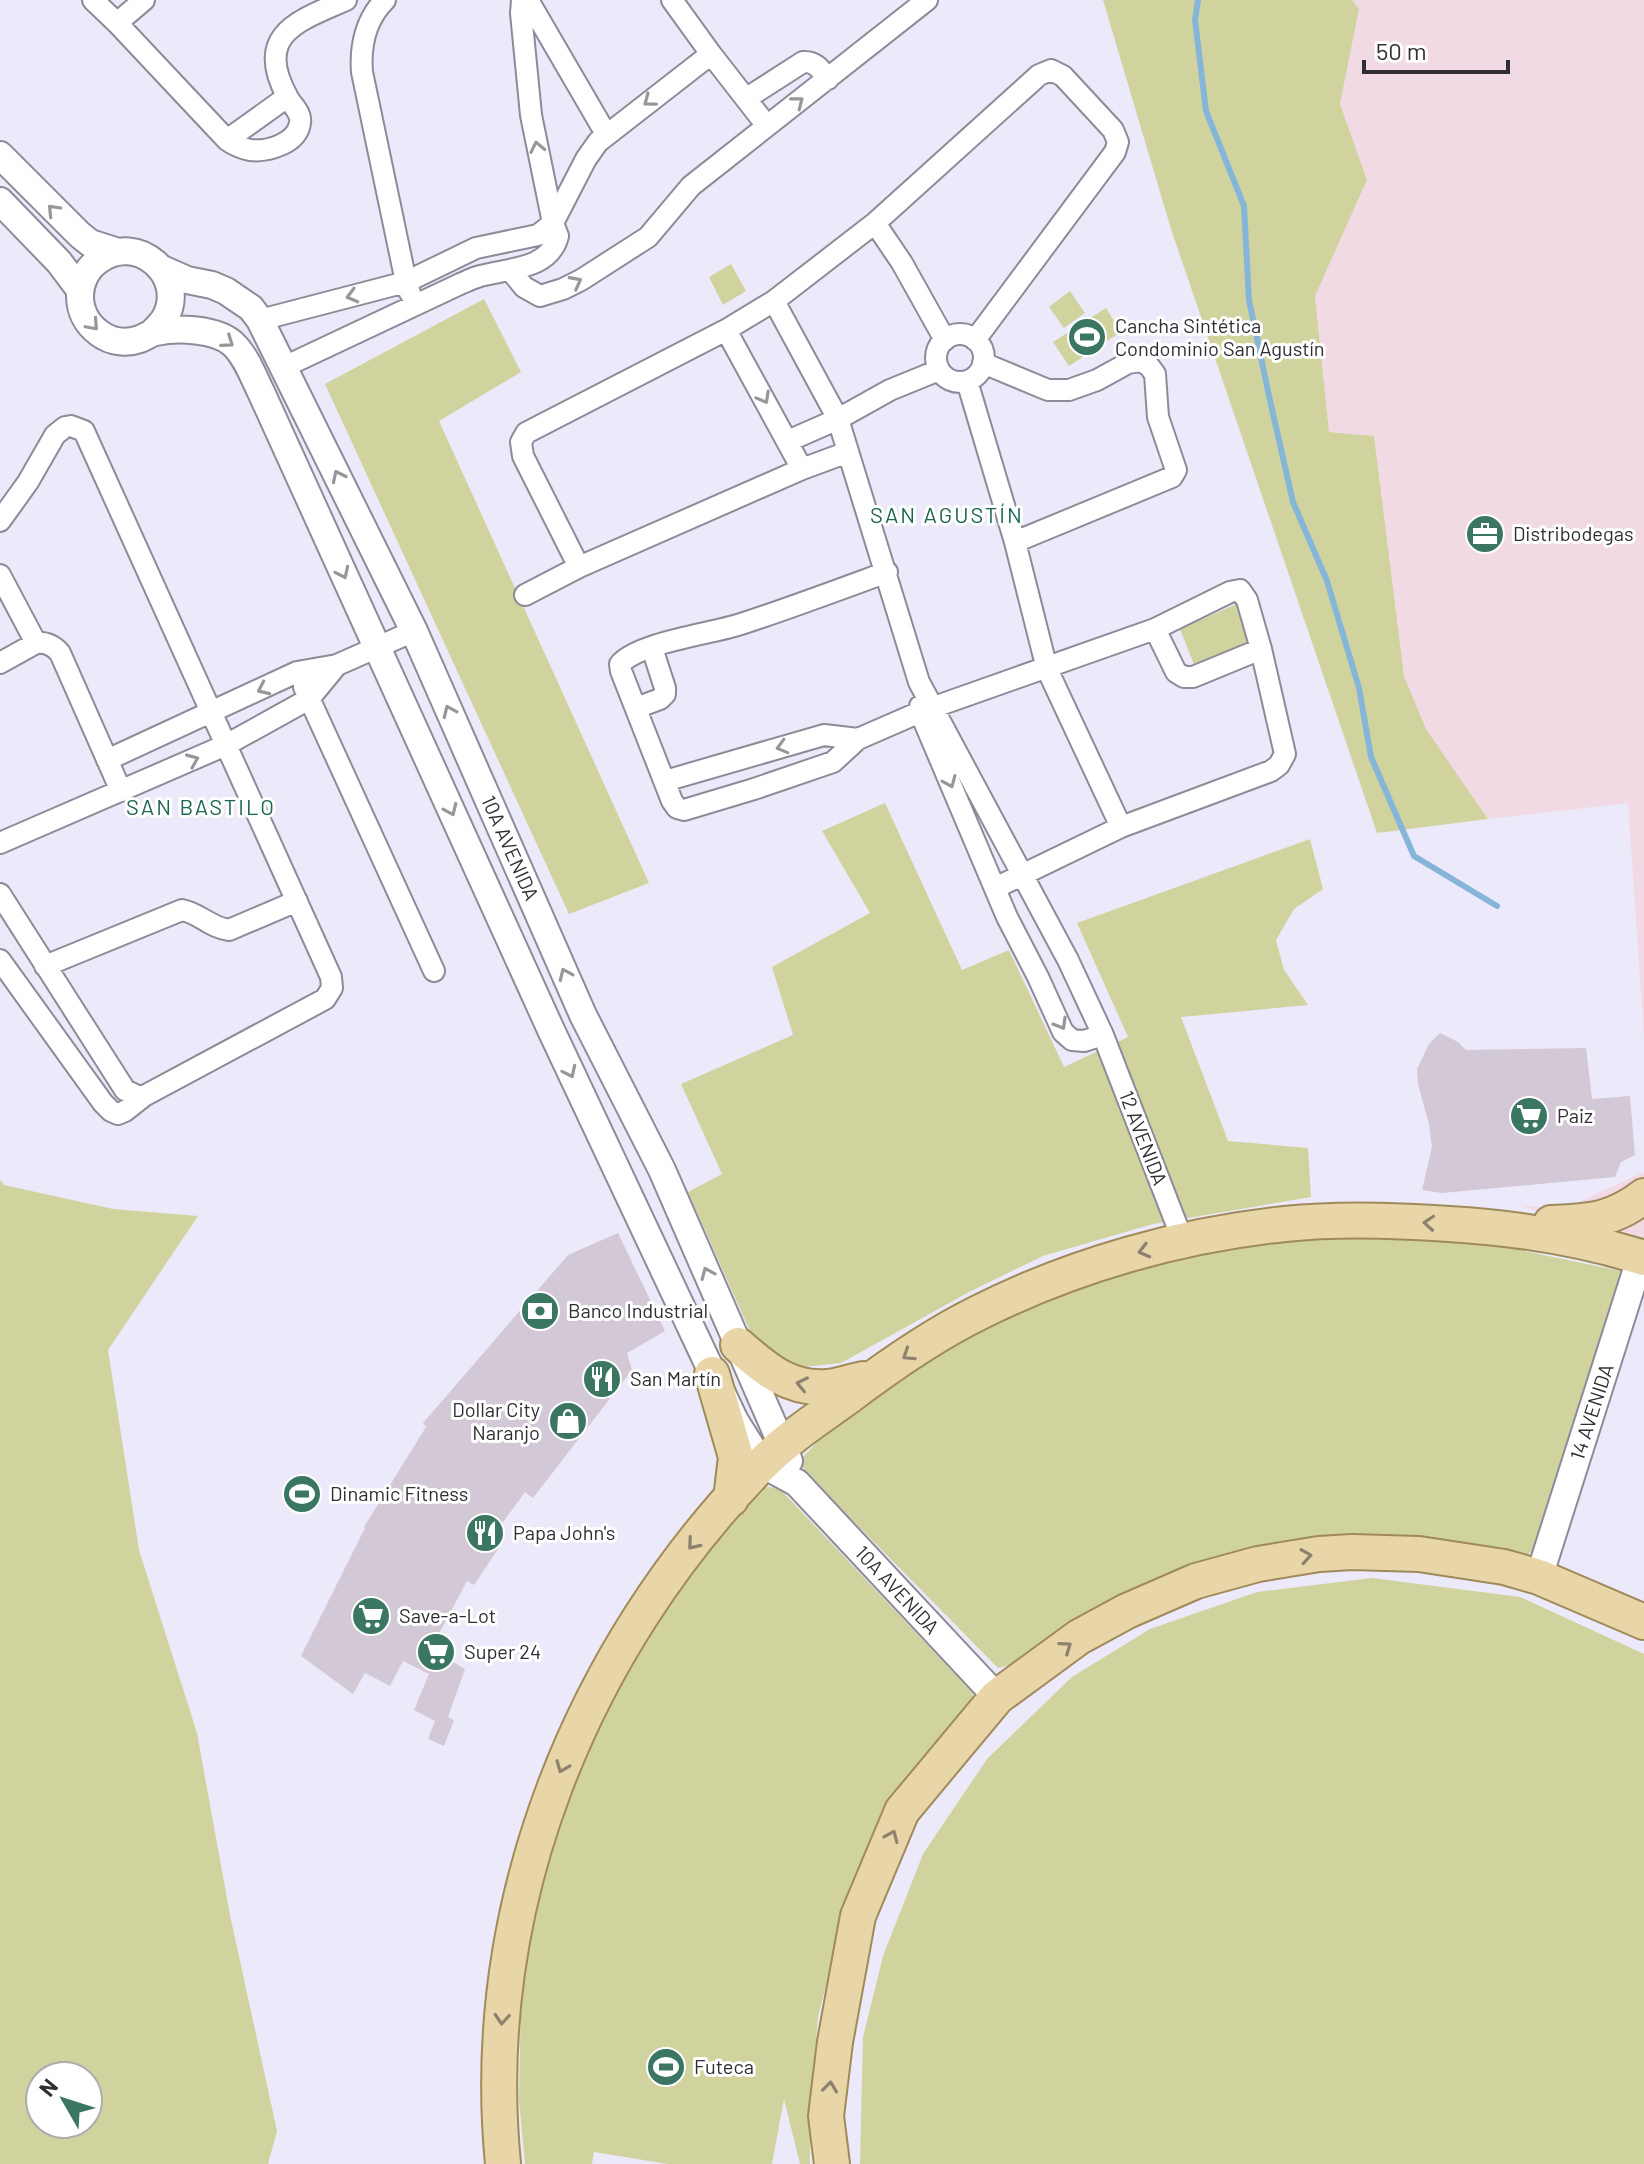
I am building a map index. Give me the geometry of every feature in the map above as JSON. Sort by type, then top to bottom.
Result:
[{"type":"main road","points":[[1489,1227],[1586,1222],[1601,1219],[1644,1196]]},
{"type":"main road","points":[[503,2164],[500,2059],[503,2006],[525,1879],[546,1807],[580,1723],[649,1601],[731,1499],[773,1454],[876,1376],[977,1313],[1087,1268],[1183,1241],[1286,1224],[1380,1220],[1489,1227],[1571,1238],[1643,1254]]},
{"type":"main road","points":[[738,1345],[776,1376],[805,1386],[828,1387],[876,1376]]},
{"type":"main road","points":[[712,1374],[736,1457],[731,1499]]},
{"type":"main road","points":[[832,2164],[826,2116],[835,2042],[858,1916],[902,1811],[997,1697],[1079,1637],[1127,1611],[1196,1581],[1258,1564],[1352,1552],[1453,1558],[1504,1567],[1539,1577],[1644,1622]]},
{"type":"street","points":[[93,0],[227,140],[236,146],[258,150],[280,146],[296,133],[301,121],[275,67],[280,40],[298,21],[346,0]]},
{"type":"street","points":[[117,23],[144,0]]},
{"type":"street","points":[[385,0],[365,34],[361,59],[406,282],[415,304]]},
{"type":"street","points":[[525,0],[606,134]]},
{"type":"street","points":[[284,367],[460,284],[511,271],[542,259],[552,251],[558,236],[531,115],[521,13],[525,0]]},
{"type":"street","points":[[672,0],[767,126]]},
{"type":"street","points":[[511,271],[524,287],[540,296],[581,280],[648,237],[691,186],[927,0]]},
{"type":"street","points":[[260,320],[406,282],[476,248],[538,235],[553,223],[586,159],[606,134],[711,54]]},
{"type":"street","points":[[747,98],[803,62],[818,66],[828,79]]},
{"type":"street","points":[[579,567],[523,456],[521,442],[526,433],[726,330],[774,301],[875,223],[1039,75],[1051,70],[1063,76],[1113,130],[1118,142],[1115,152],[975,340]]},
{"type":"street","points":[[227,140],[287,97]]},
{"type":"street","points":[[0,155],[80,235],[90,243],[115,251]]},
{"type":"street","points":[[0,201],[59,262],[80,290]]},
{"type":"street","points":[[875,223],[902,263],[945,340]]},
{"type":"street","points":[[128,250],[153,259],[162,269],[169,285],[170,302],[165,319],[153,332],[141,339],[115,341],[102,336],[84,316],[80,290],[84,276],[102,257],[115,251],[128,250]]},
{"type":"street","points":[[450,260],[459,272],[460,284]]},
{"type":"street","name":"10A AVENIDA","points":[[162,269],[226,291],[251,308],[260,320],[414,631],[583,1015],[662,1170],[764,1406],[773,1454]]},
{"type":"street","points":[[774,301],[838,419],[887,572],[926,710],[1007,917],[1063,1032],[1072,1040],[1084,1041],[1103,1035]]},
{"type":"street","name":"10A AVENIDA","points":[[153,332],[179,329],[212,333],[227,339],[240,351],[551,1030],[735,1421],[773,1454],[997,1697]]},
{"type":"street","points":[[726,330],[802,469]]},
{"type":"street","points":[[962,335],[975,340],[984,354],[983,363],[974,377],[967,381],[950,380],[939,370],[937,354],[945,340],[962,335]]},
{"type":"street","points":[[983,363],[1048,390],[1069,390],[1097,380],[1128,363],[1141,361],[1155,374],[1158,417],[1176,470],[1172,477],[1015,542]]},
{"type":"street","points":[[788,441],[838,419],[890,390],[939,370]]},
{"type":"street","points":[[967,381],[1015,542],[1047,669],[1121,827]]},
{"type":"street","points":[[0,521],[59,430],[71,426],[84,431],[331,977],[332,988],[325,999],[144,1096],[118,1114],[103,1103],[0,960]]},
{"type":"street","points":[[525,595],[579,567],[802,469],[848,452]]},
{"type":"street","points":[[887,572],[738,625],[626,657],[620,664],[621,671],[677,808],[684,810],[833,762],[858,739],[926,710],[1155,629],[1230,592],[1240,590],[1247,600],[1285,754],[1279,765],[1271,771],[1121,827],[995,888]]},
{"type":"street","points":[[0,575],[36,643]]},
{"type":"street","points":[[1155,629],[1176,672],[1184,677],[1193,677],[1261,649]]},
{"type":"street","points":[[107,760],[297,672],[337,665],[414,631]]},
{"type":"street","points":[[0,663],[36,643],[48,644],[60,653],[121,791]]},
{"type":"street","points":[[636,708],[665,694],[652,648]]},
{"type":"street","points":[[0,843],[226,745],[309,699],[337,665]]},
{"type":"street","points":[[297,672],[434,971]]},
{"type":"street","name":"12 AVENIDA","points":[[926,710],[1068,960],[1103,1035],[1183,1241]]},
{"type":"street","points":[[665,781],[824,735],[858,739]]},
{"type":"street","points":[[0,894],[125,1090],[144,1096]]},
{"type":"street","points":[[45,966],[182,910],[217,928],[229,930],[297,901]]},
{"type":"street","points":[[1007,917],[1037,902]]},
{"type":"street","points":[[551,1030],[583,1015]]},
{"type":"street","name":"14 AVENIDA","points":[[1539,1577],[1643,1254]]},
{"type":"shaded area","points":[[1352,0],[1644,0],[1644,1037],[1628,803],[1488,819],[1426,729],[1404,676],[1374,436],[1329,432],[1315,296],[1367,180],[1340,104],[1359,9]]},
{"type":"shaded area","points":[[1644,1172],[1644,1246],[1586,1224],[1520,1206],[1566,1208]]},
{"type":"green space","points":[[1103,0],[1352,0],[1359,9],[1340,104],[1367,180],[1315,296],[1329,432],[1374,436],[1404,676],[1426,729],[1488,819],[1377,833],[1171,229]]},
{"type":"green space","points":[[731,264],[746,291],[723,305],[709,277]]},
{"type":"green space","points":[[1070,291],[1085,313],[1064,328],[1049,307]]},
{"type":"green space","points":[[484,299],[521,372],[439,421],[649,883],[569,914],[325,384]]},
{"type":"green space","name":"Cancha Sintética Condominio San Agustín","points":[[1106,308],[1121,332],[1069,366],[1053,342]]},
{"type":"green space","points":[[1241,602],[1258,639],[1195,667],[1180,629]]},
{"type":"green space","points":[[885,803],[962,970],[1009,950],[1064,1067],[1128,1037],[1077,923],[1310,839],[1323,889],[1294,909],[1276,940],[1284,970],[1308,1005],[1181,1017],[1228,1141],[1308,1148],[1311,1197],[1153,1224],[1043,1256],[971,1291],[841,1363],[803,1367],[776,1357],[754,1340],[688,1192],[722,1174],[681,1084],[793,1035],[772,967],[870,913],[822,831]]},
{"type":"green space","points":[[0,1180],[4,1185],[113,1209],[198,1216],[108,1350],[139,1550],[197,1733],[230,1915],[277,2131],[268,2164],[0,2164]]},
{"type":"green space","points":[[1376,1231],[1505,1247],[1621,1271],[1626,1277],[1544,1540],[1526,1556],[1445,1542],[1377,1535],[1311,1538],[998,1668],[803,1470],[803,1457],[837,1421],[933,1355],[1003,1317],[1085,1283],[1168,1260],[1279,1238]]},
{"type":"green space","points":[[766,1487],[779,1488],[973,1693],[968,1709],[911,1779],[871,1840],[840,1931],[818,2017],[810,2114],[810,2164],[800,2164],[784,2099],[772,2164],[668,2164],[594,2152],[592,2164],[525,2164],[519,2100],[521,1991],[534,1914],[562,1807],[616,1693],[669,1597],[751,1496]]},
{"type":"green space","points":[[1372,1578],[1520,1597],[1644,1654],[1644,2164],[860,2164],[863,2037],[883,1956],[923,1854],[987,1759],[1072,1677],[1150,1629],[1257,1592]]},
{"type":"building","name":"Paiz","points":[[1440,1033],[1466,1050],[1586,1048],[1592,1099],[1630,1096],[1635,1155],[1621,1162],[1615,1177],[1442,1193],[1422,1190],[1432,1147],[1417,1069],[1429,1044]]},
{"type":"building","points":[[618,1233],[665,1331],[627,1353],[632,1370],[533,1498],[525,1492],[492,1537],[502,1543],[474,1585],[467,1581],[431,1649],[465,1669],[448,1717],[454,1720],[444,1746],[428,1739],[435,1721],[414,1710],[429,1674],[403,1661],[390,1686],[365,1673],[353,1694],[301,1656],[364,1527],[426,1427],[423,1423],[568,1255]]},
{"type":"waterway","points":[[1198,0],[1195,20],[1206,111],[1244,206],[1249,300],[1293,502],[1327,581],[1359,688],[1371,757],[1414,856],[1497,906]]},
{"type":"place","name":"Cancha Sintética Condominio San Agustín","points":[[1087,337]]},
{"type":"place","name":"Distribodegas","points":[[1485,534]]},
{"type":"place","name":"Paiz","points":[[1529,1116]]},
{"type":"place","name":"Banco Industrial","points":[[540,1311]]},
{"type":"place","name":"San Martín","points":[[602,1379]]},
{"type":"place","name":"Dollar City Naranjo","points":[[568,1421]]},
{"type":"place","name":"Dinamic Fitness","points":[[302,1494]]},
{"type":"place","name":"Papa John's","points":[[485,1533]]},
{"type":"place","name":"Save-a-Lot","points":[[371,1616]]},
{"type":"place","name":"Super 24","points":[[436,1652]]},
{"type":"place","name":"Futeca","points":[[666,2067]]},
{"type":"district","name":"SAN AGUSTÍN","points":[[947,515]]},
{"type":"district","name":"SAN BASTILO","points":[[201,807]]}]
